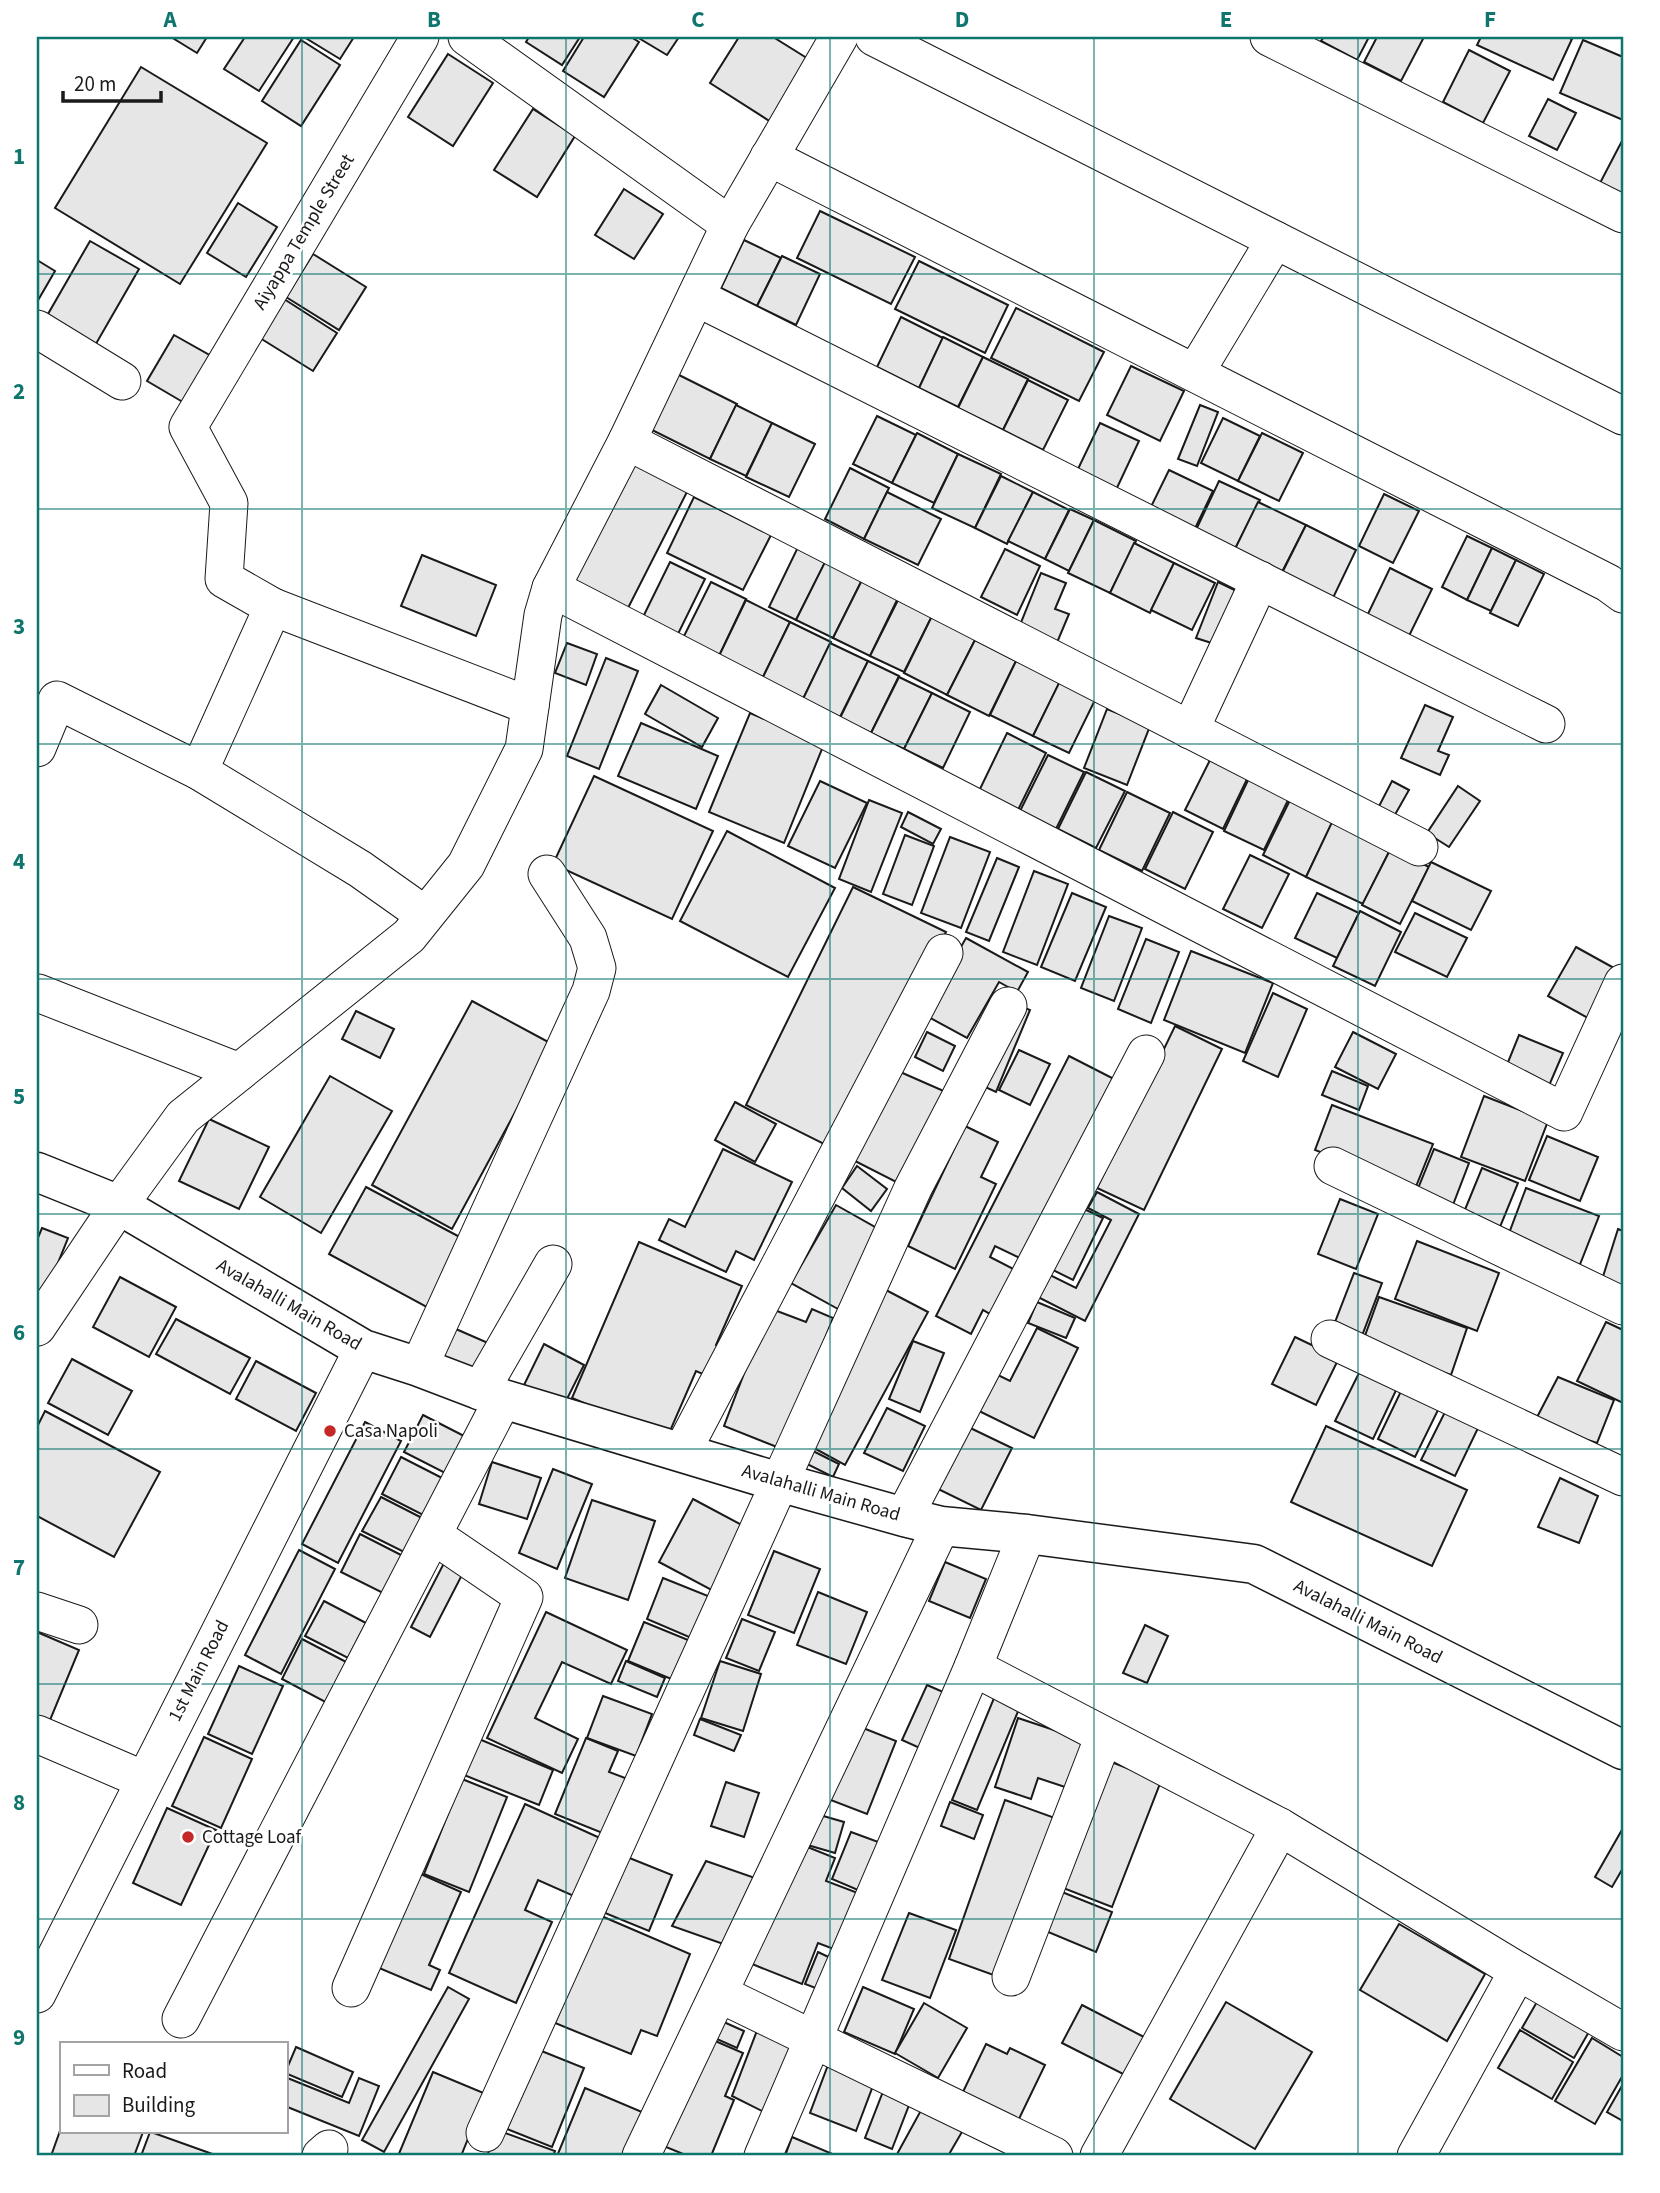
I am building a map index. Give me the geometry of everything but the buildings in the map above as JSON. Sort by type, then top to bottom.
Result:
[{"type":"main road","name":"Avalahalli Main Road","points":[[37,1172],[118,1205],[363,1349],[492,1395],[779,1482],[941,1526],[1027,1534],[1254,1564],[1623,1750]]},
{"type":"street","name":"Aiyappa Temple Street","points":[[273,607],[224,579],[229,503],[188,427],[420,37]]},
{"type":"street","points":[[467,37],[730,225]]},
{"type":"street","points":[[874,37],[1623,416]]},
{"type":"street","points":[[1269,37],[1623,214]]},
{"type":"street","points":[[37,1327],[118,1205],[183,1117],[409,936],[466,864],[524,749],[543,615],[551,588],[627,441],[730,225],[769,157],[825,42]]},
{"type":"street","points":[[769,157],[1608,583],[1623,594]]},
{"type":"street","points":[[1195,373],[1275,240]]},
{"type":"street","points":[[696,297],[1546,724]]},
{"type":"street","points":[[37,329],[122,381]]},
{"type":"street","points":[[627,441],[1419,847]]},
{"type":"street","points":[[1191,730],[1260,580]]},
{"type":"street","points":[[551,588],[1564,1112],[1623,983]]},
{"type":"street","points":[[199,771],[273,607],[530,706]]},
{"type":"street","points":[[37,748],[57,700],[199,771],[359,869],[425,915]]},
{"type":"street","points":[[419,1367],[585,1003],[597,968],[588,938],[547,874]]},
{"type":"street","points":[[682,1452],[944,953]]},
{"type":"street","points":[[38,993],[239,1072]]},
{"type":"street","points":[[485,2133],[913,1188],[1008,1006]]},
{"type":"street","points":[[905,1517],[1146,1054]]},
{"type":"street","points":[[1333,1166],[1623,1306]]},
{"type":"street","points":[[181,2019],[433,1535],[492,1395],[553,1264]]},
{"type":"street","points":[[1330,1339],[1623,1477]]},
{"type":"street","name":"1st Main Road","points":[[37,1994],[363,1349]]},
{"type":"street","points":[[641,2156],[941,1526]]},
{"type":"street","points":[[763,2156],[973,1667],[1027,1534]]},
{"type":"street","points":[[351,1988],[524,1597],[433,1535]]},
{"type":"street","points":[[37,1611],[79,1625]]},
{"type":"street","points":[[973,1667],[1280,1828],[1623,2032]]},
{"type":"street","points":[[1011,1977],[1104,1736]]},
{"type":"street","points":[[45,1748],[144,1780]]},
{"type":"street","points":[[1099,2156],[1280,1828]]},
{"type":"street","points":[[1416,2156],[1518,1971]]},
{"type":"street","points":[[720,1994],[1054,2156]]},
{"type":"place","name":"Casa Napoli","points":[[330,1431]]},
{"type":"place","name":"Cottage Loaf","points":[[188,1837]]}]
